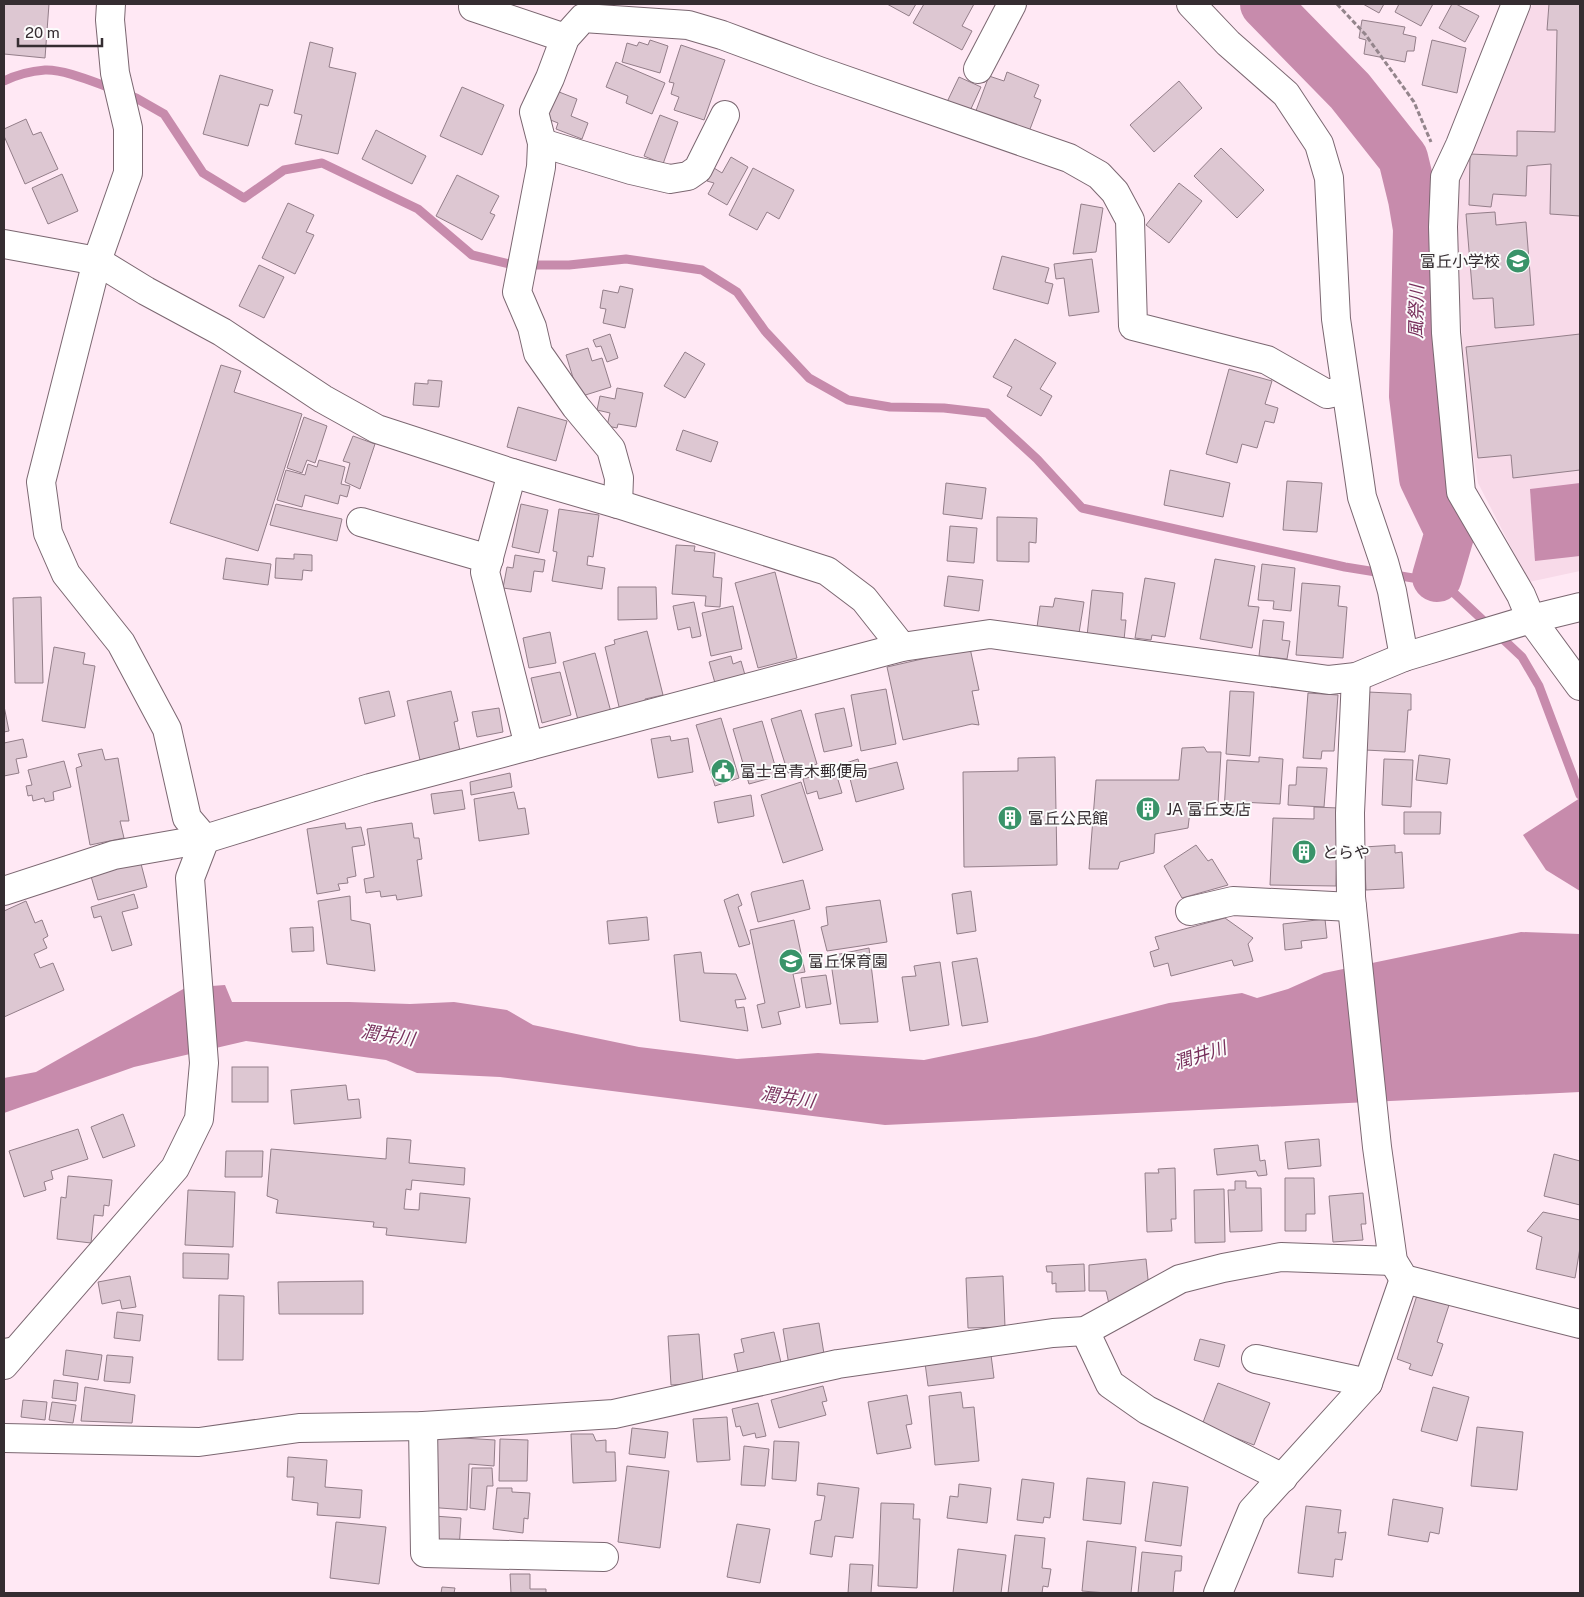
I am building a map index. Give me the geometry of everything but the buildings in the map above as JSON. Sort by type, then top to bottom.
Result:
[{"type":"street","points":[[112,4],[110,20],[115,73],[128,128],[128,173],[98,261],[41,482],[48,533],[66,574],[121,643],[167,729],[187,818],[205,839]]},
{"type":"street","points":[[978,69],[1012,4]]},
{"type":"street","points":[[1191,4],[1228,43],[1286,94],[1319,144],[1330,178],[1336,319],[1362,496],[1392,591],[1404,657]]},
{"type":"street","points":[[1516,4],[1460,145],[1445,177],[1443,227],[1446,333],[1461,492],[1521,595],[1531,619],[1580,686]]},
{"type":"street","points":[[472,7],[565,38]]},
{"type":"street","points":[[618,504],[619,478],[611,449],[576,407],[538,353],[532,327],[516,292],[541,166],[542,143],[534,112],[550,78],[565,38],[585,11],[688,25],[714,32],[1069,158],[1099,175],[1115,192],[1130,220],[1133,326],[1267,360],[1326,394],[1345,390]]},
{"type":"street","points":[[542,143],[631,170],[670,179],[688,176],[698,169],[725,115]]},
{"type":"street","points":[[4,244],[98,261],[146,291],[222,332],[323,399],[377,429],[512,474],[618,504],[827,571],[864,599],[902,647]]},
{"type":"street","points":[[512,474],[486,572],[529,746]]},
{"type":"street","points":[[361,522],[489,559]]},
{"type":"street","points":[[4,891],[114,855],[205,839],[370,788],[902,647],[990,634],[1328,680],[1356,677],[1404,657],[1436,647],[1531,619],[1580,607]]},
{"type":"street","points":[[1218,1593],[1252,1511],[1368,1383],[1399,1270],[1378,1147],[1352,907],[1350,813],[1356,677]]},
{"type":"street","points":[[8,1356],[175,1168],[199,1120],[204,1063],[190,878],[205,839]]},
{"type":"street","points":[[1190,910],[1233,902],[1352,907]]},
{"type":"street","points":[[4,1438],[199,1442],[299,1428],[423,1426],[614,1414],[838,1364],[1085,1331],[1180,1278],[1281,1257],[1399,1270],[1580,1324]]},
{"type":"street","points":[[1085,1331],[1110,1384],[1147,1410],[1283,1478]]},
{"type":"street","points":[[1256,1359],[1368,1383]]},
{"type":"street","points":[[423,1426],[425,1553],[604,1556]]},
{"type":"path","points":[[1337,4],[1364,34],[1414,102],[1445,177]]},
{"type":"shaded area","name":"富丘小学校","points":[[1534,4],[1580,4],[1580,571],[1529,582],[1478,483],[1466,411],[1461,315],[1451,208],[1455,177],[1530,8]]},
{"type":"water","points":[[1580,483],[1580,556],[1535,561],[1530,489]]},
{"type":"water","points":[[1580,798],[1580,891],[1546,870],[1523,835]]},
{"type":"water","name":"潤井川","points":[[1521,932],[1580,934],[1580,1092],[885,1125],[500,1077],[417,1073],[386,1060],[246,1041],[134,1067],[4,1113],[4,1078],[36,1072],[185,988],[225,985],[232,1002],[410,1004],[454,1002],[507,1010],[533,1025],[639,1047],[737,1059],[818,1053],[924,1060],[1036,1037],[1169,1003],[1242,993],[1257,998],[1288,989],[1324,973]]},
{"type":"waterway","name":"風祭川","points":[[1265,4],[1350,91],[1403,158],[1418,229],[1414,396],[1424,478],[1450,532],[1437,577]]},
{"type":"waterway","points":[[4,81],[29,72],[53,70],[114,89]]},
{"type":"waterway","points":[[126,94],[164,114],[203,173],[244,198],[284,170],[322,163],[418,209],[472,255],[514,265],[569,265],[626,259],[702,270],[737,292],[765,331],[809,378],[848,400],[890,407],[944,408],[987,413],[1037,459],[1082,508],[1345,567],[1413,578],[1437,577],[1522,657],[1539,686],[1580,795]]},
{"type":"place","name":"富丘小学校","points":[[1518,261]]},
{"type":"place","name":"富士宮青木郵便局","points":[[723,771]]},
{"type":"place","name":"JA 富丘支店","points":[[1148,809]]},
{"type":"place","name":"富丘公民館","points":[[1010,818]]},
{"type":"place","name":"とらや","points":[[1304,852]]},
{"type":"place","name":"富丘保育園","points":[[791,961]]}]
